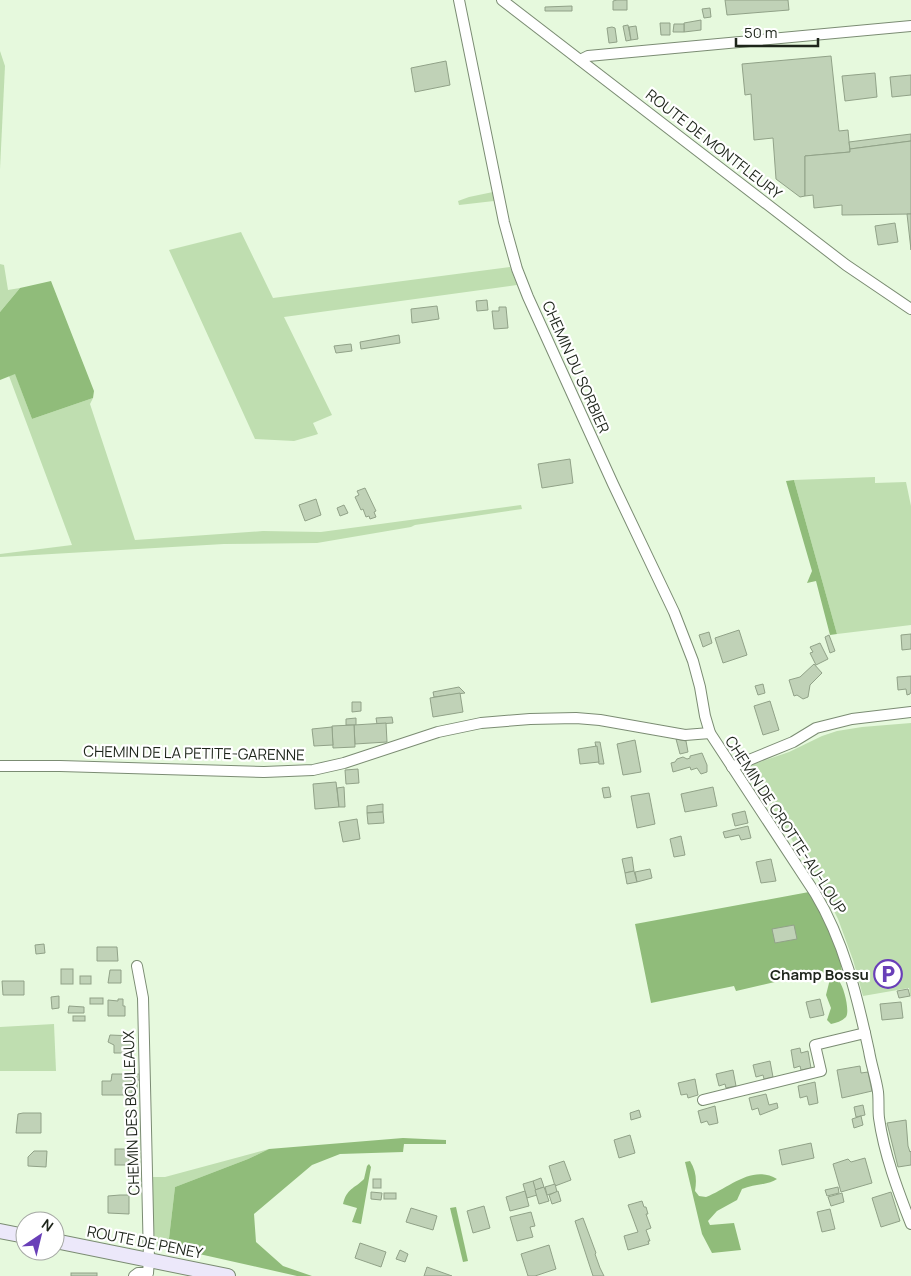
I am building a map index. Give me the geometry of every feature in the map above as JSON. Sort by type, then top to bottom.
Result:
[{"type":"main road","points":[[0,1231],[15,1234]]},
{"type":"main road","name":"ROUTE DE PENEY","points":[[65,1244],[151,1269],[228,1276]]},
{"type":"street","name":"CHEMIN DU SORBIER","points":[[459,0],[504,222],[517,269],[580,413],[683,634],[700,687],[710,733]]},
{"type":"street","name":"ROUTE DE MONTFLEURY","points":[[502,0],[840,260],[911,309]]},
{"type":"street","points":[[580,60],[588,56],[911,26]]},
{"type":"street","points":[[732,767],[792,742],[816,728],[852,719],[911,712]]},
{"type":"street","name":"CHEMIN DE LA PETITE-GARENNE","points":[[0,766],[264,772],[313,770],[344,763],[438,732],[481,723],[530,719],[582,718],[685,735],[710,733]]},
{"type":"street","name":"CHEMIN DE CROTTE-AU-LOUP","points":[[710,733],[809,884],[831,921],[846,962],[865,1033],[878,1092],[879,1119],[893,1178],[911,1224]]},
{"type":"street","name":"CHEMIN DES BOULEAUX","points":[[137,966],[143,998],[151,1269]]},
{"type":"street","points":[[703,1100],[821,1071],[815,1045],[865,1033]]},
{"type":"street","points":[[134,1276],[151,1269]]},
{"type":"green space","points":[[0,51],[5,66],[0,169]]},
{"type":"green space","points":[[493,192],[494,201],[459,205],[458,201]]},
{"type":"green space","points":[[241,232],[273,298],[510,267],[517,285],[284,317],[332,415],[313,423],[318,434],[315,435],[294,441],[255,439],[169,250]]},
{"type":"green space","points":[[0,264],[4,265],[8,290],[20,288],[0,312]]},
{"type":"green space","points":[[51,281],[94,391],[93,398],[32,419],[15,374],[0,380],[0,312],[20,288]]},
{"type":"green space","points":[[15,373],[32,419],[93,398],[90,404],[135,540],[263,531],[321,532],[521,505],[522,509],[415,525],[317,543],[224,544],[0,557],[0,554],[72,545],[9,376]]},
{"type":"green space","points":[[875,477],[875,483],[906,482],[911,506],[911,625],[837,634],[794,480]]},
{"type":"green space","points":[[794,480],[837,634],[830,635],[816,581],[807,583],[812,571],[786,481]]},
{"type":"green space","points":[[911,723],[911,999],[909,988],[863,996],[853,960],[838,919],[821,885],[745,767],[789,752],[837,731]]},
{"type":"green space","points":[[809,892],[826,923],[841,961],[842,972],[839,981],[847,1005],[847,1014],[843,1020],[831,1024],[827,1020],[831,1008],[826,995],[830,979],[822,971],[736,991],[734,986],[651,1003],[635,924]]},
{"type":"green space","points":[[54,1024],[56,1071],[0,1071],[0,1027]]},
{"type":"green space","points":[[403,1138],[446,1140],[446,1144],[404,1144],[403,1152],[340,1154],[312,1165],[254,1214],[256,1242],[283,1266],[312,1276],[297,1276],[168,1247],[175,1187],[269,1149]]},
{"type":"green space","points":[[269,1149],[175,1187],[168,1247],[155,1246],[151,1177],[165,1177]]},
{"type":"green space","points":[[690,1161],[696,1175],[695,1191],[699,1196],[706,1197],[741,1179],[759,1174],[777,1179],[742,1189],[737,1200],[717,1211],[708,1221],[710,1225],[734,1223],[741,1250],[712,1253],[702,1234],[685,1162]]},
{"type":"green space","points":[[369,1164],[371,1167],[361,1224],[352,1222],[357,1208],[343,1204],[349,1192],[364,1179]]},
{"type":"green space","points":[[456,1207],[468,1261],[463,1262],[450,1208]]},
{"type":"building","points":[[627,0],[627,10],[613,10],[613,1]]},
{"type":"building","points":[[725,0],[788,0],[789,10],[727,15]]},
{"type":"building","points":[[572,6],[572,11],[545,11],[545,7]]},
{"type":"building","points":[[710,8],[711,17],[704,18],[702,9]]},
{"type":"building","points":[[701,20],[701,30],[684,32],[684,23]]},
{"type":"building","points":[[660,23],[670,23],[670,35],[661,35]]},
{"type":"building","points":[[674,24],[684,24],[684,32],[673,32]]},
{"type":"building","points":[[628,25],[631,40],[626,41],[623,26]]},
{"type":"building","points":[[636,26],[638,39],[631,40],[629,27]]},
{"type":"building","points":[[607,28],[615,28],[617,42],[609,43]]},
{"type":"building","points":[[831,56],[839,131],[848,130],[850,152],[805,156],[805,196],[800,197],[776,179],[773,138],[754,140],[751,94],[745,95],[742,64]]},
{"type":"building","points":[[446,61],[450,85],[415,92],[411,68]]},
{"type":"building","points":[[875,73],[877,97],[845,101],[842,76]]},
{"type":"building","points":[[911,75],[911,95],[892,97],[890,77]]},
{"type":"building","points":[[911,134],[911,141],[850,149],[849,142]]},
{"type":"building","points":[[911,141],[911,214],[842,215],[842,205],[814,208],[813,195],[805,196],[805,156],[850,152],[850,149]]},
{"type":"building","points":[[907,214],[911,214],[911,250]]},
{"type":"building","points":[[895,223],[898,242],[878,245],[875,226]]},
{"type":"building","points":[[487,300],[488,310],[477,311],[476,301]]},
{"type":"building","points":[[437,306],[439,319],[412,323],[411,309]]},
{"type":"building","points":[[499,307],[506,307],[508,328],[494,329],[492,311],[499,311]]},
{"type":"building","points":[[399,335],[400,343],[361,349],[360,342]]},
{"type":"building","points":[[351,344],[352,351],[336,353],[334,346]]},
{"type":"building","points":[[570,459],[573,483],[542,488],[538,464]]},
{"type":"building","points":[[365,488],[376,511],[374,512],[376,517],[370,519],[369,516],[366,517],[363,509],[361,510],[355,497],[359,495],[357,491]]},
{"type":"building","points":[[316,499],[321,515],[305,521],[299,505]]},
{"type":"building","points":[[344,505],[348,513],[340,516],[337,508]]},
{"type":"building","points":[[739,630],[747,655],[723,663],[715,638]]},
{"type":"building","points":[[709,632],[712,643],[703,647],[699,635]]},
{"type":"building","points":[[911,634],[911,649],[902,650],[901,635]]},
{"type":"building","points":[[829,635],[835,651],[830,653],[825,637]]},
{"type":"building","points":[[820,643],[828,659],[816,665],[810,653],[813,652],[810,647]]},
{"type":"building","points":[[814,664],[822,673],[810,685],[808,697],[803,699],[797,695],[794,696],[789,680],[800,677]]},
{"type":"building","points":[[911,676],[911,692],[907,695],[906,689],[898,690],[897,677]]},
{"type":"building","points":[[763,684],[765,693],[758,695],[755,686]]},
{"type":"building","points":[[459,687],[465,693],[434,697],[433,692]]},
{"type":"building","points":[[460,693],[463,712],[433,717],[430,698]]},
{"type":"building","points":[[770,701],[779,730],[763,735],[754,706]]},
{"type":"building","points":[[352,702],[361,702],[361,711],[352,712]]},
{"type":"building","points":[[392,717],[393,723],[377,724],[376,718]]},
{"type":"building","points":[[356,718],[356,725],[346,725],[346,719]]},
{"type":"building","points":[[386,723],[387,742],[355,744],[354,725]]},
{"type":"building","points":[[354,725],[355,747],[333,748],[332,726]]},
{"type":"building","points":[[332,727],[333,745],[314,746],[312,729]]},
{"type":"building","points":[[676,739],[686,741],[688,752],[680,754]]},
{"type":"building","points":[[635,740],[641,772],[623,775],[617,744]]},
{"type":"building","points":[[595,742],[600,742],[604,764],[599,764]]},
{"type":"building","points":[[597,746],[599,762],[580,764],[578,749]]},
{"type":"building","points":[[702,753],[707,765],[707,772],[701,774],[697,768],[691,770],[690,767],[673,772],[671,763],[677,759],[683,757],[687,759],[690,756]]},
{"type":"building","points":[[358,769],[359,783],[346,784],[345,770]]},
{"type":"building","points":[[336,782],[339,807],[315,809],[313,784]]},
{"type":"building","points":[[344,787],[345,807],[339,807],[337,788]]},
{"type":"building","points":[[609,787],[611,797],[604,798],[602,788]]},
{"type":"building","points":[[713,787],[717,806],[685,812],[681,794]]},
{"type":"building","points":[[649,793],[655,824],[637,828],[631,796]]},
{"type":"building","points":[[383,804],[383,812],[367,813],[367,806]]},
{"type":"building","points":[[745,811],[748,823],[735,826],[732,814]]},
{"type":"building","points":[[383,812],[384,823],[368,824],[367,813]]},
{"type":"building","points":[[357,819],[360,839],[343,842],[339,822]]},
{"type":"building","points":[[748,826],[751,838],[741,840],[739,835],[725,838],[723,832]]},
{"type":"building","points":[[681,836],[685,855],[674,857],[670,839]]},
{"type":"building","points":[[632,857],[634,871],[625,873],[622,859]]},
{"type":"building","points":[[771,859],[776,881],[761,883],[756,862]]},
{"type":"building","points":[[650,869],[652,878],[637,882],[635,872]]},
{"type":"building","points":[[634,871],[637,882],[627,884],[625,873]]},
{"type":"building","points":[[794,925],[797,939],[775,943],[772,929]]},
{"type":"building","points":[[44,944],[45,953],[36,954],[35,945]]},
{"type":"building","points":[[97,947],[117,947],[118,961],[97,961]]},
{"type":"building","points":[[61,969],[73,969],[73,984],[61,984]]},
{"type":"building","points":[[110,970],[121,970],[121,983],[108,983]]},
{"type":"building","points":[[80,976],[91,976],[91,984],[80,984]]},
{"type":"building","points":[[2,981],[24,981],[24,995],[3,995]]},
{"type":"building","points":[[908,989],[910,996],[899,998],[897,991]]},
{"type":"building","points":[[59,996],[59,1008],[52,1009],[51,997]]},
{"type":"building","points":[[90,998],[103,998],[103,1004],[90,1004]]},
{"type":"building","points":[[118,999],[123,999],[125,1016],[108,1016],[108,1000],[118,1001]]},
{"type":"building","points":[[820,999],[824,1015],[810,1018],[806,1002]]},
{"type":"building","points":[[901,1002],[903,1018],[882,1020],[880,1004]]},
{"type":"building","points":[[69,1006],[84,1007],[84,1013],[68,1013]]},
{"type":"building","points":[[73,1016],[85,1016],[85,1021],[73,1021]]},
{"type":"building","points":[[110,1035],[133,1036],[132,1053],[114,1053],[114,1045],[108,1042]]},
{"type":"building","points":[[800,1048],[801,1053],[808,1051],[811,1068],[801,1070],[800,1066],[794,1068],[791,1050]]},
{"type":"building","points":[[770,1061],[773,1077],[764,1079],[763,1075],[756,1077],[753,1065]]},
{"type":"building","points":[[860,1066],[861,1073],[868,1072],[872,1091],[842,1098],[837,1070]]},
{"type":"building","points":[[733,1070],[736,1086],[726,1088],[725,1084],[719,1086],[716,1074]]},
{"type":"building","points":[[112,1074],[140,1074],[140,1080],[137,1080],[137,1089],[132,1089],[132,1093],[125,1093],[125,1095],[102,1095],[102,1081],[111,1081]]},
{"type":"building","points":[[695,1079],[698,1095],[688,1098],[687,1094],[681,1095],[678,1083]]},
{"type":"building","points":[[815,1082],[818,1103],[809,1105],[807,1096],[800,1098],[798,1086]]},
{"type":"building","points":[[766,1094],[769,1105],[777,1103],[778,1108],[760,1115],[758,1108],[752,1110],[749,1098]]},
{"type":"building","points":[[863,1105],[865,1115],[856,1117],[854,1107]]},
{"type":"building","points":[[715,1106],[718,1123],[709,1125],[707,1121],[701,1123],[698,1111]]},
{"type":"building","points":[[639,1110],[641,1117],[631,1120],[630,1113]]},
{"type":"building","points":[[41,1113],[41,1133],[16,1133],[18,1114]]},
{"type":"building","points":[[861,1116],[863,1125],[854,1128],[852,1119]]},
{"type":"building","points":[[906,1120],[908,1146],[911,1151],[911,1165],[898,1167],[887,1123]]},
{"type":"building","points":[[630,1135],[635,1153],[619,1158],[614,1140]]},
{"type":"building","points":[[811,1143],[814,1158],[782,1165],[779,1150]]},
{"type":"building","points":[[115,1149],[129,1149],[129,1165],[115,1165]]},
{"type":"building","points":[[34,1151],[47,1151],[46,1167],[28,1166],[28,1157]]},
{"type":"building","points":[[865,1158],[872,1183],[841,1192],[833,1164],[848,1159],[851,1162]]},
{"type":"building","points":[[564,1161],[571,1180],[555,1186],[549,1166]]},
{"type":"building","points":[[541,1178],[544,1187],[535,1190],[533,1181]]},
{"type":"building","points":[[373,1179],[381,1179],[381,1188],[373,1188]]},
{"type":"building","points":[[533,1181],[537,1195],[527,1198],[523,1184]]},
{"type":"building","points":[[555,1184],[557,1192],[547,1195],[545,1187]]},
{"type":"building","points":[[544,1187],[549,1201],[539,1204],[535,1190]]},
{"type":"building","points":[[838,1187],[839,1193],[827,1196],[825,1190]]},
{"type":"building","points":[[525,1191],[529,1206],[510,1211],[506,1197]]},
{"type":"building","points":[[558,1191],[561,1201],[552,1204],[549,1195]]},
{"type":"building","points":[[371,1192],[382,1193],[381,1200],[371,1199]]},
{"type":"building","points":[[891,1192],[900,1221],[881,1227],[872,1198]]},
{"type":"building","points":[[384,1193],[396,1193],[396,1199],[384,1199]]},
{"type":"building","points":[[842,1193],[844,1202],[831,1206],[828,1197]]},
{"type":"building","points":[[129,1195],[129,1214],[108,1213],[108,1196]]},
{"type":"building","points":[[642,1201],[644,1207],[646,1207],[648,1214],[646,1214],[651,1228],[646,1230],[650,1241],[648,1241],[649,1244],[628,1250],[624,1236],[638,1232],[628,1205]]},
{"type":"building","points":[[484,1206],[490,1228],[473,1233],[467,1211]]},
{"type":"building","points":[[411,1208],[437,1216],[433,1230],[406,1222]]},
{"type":"building","points":[[830,1209],[835,1229],[822,1232],[817,1212]]},
{"type":"building","points":[[531,1212],[535,1226],[530,1227],[533,1237],[517,1241],[510,1217]]},
{"type":"building","points":[[583,1218],[604,1276],[593,1276],[575,1221]]},
{"type":"building","points":[[360,1243],[386,1252],[381,1267],[355,1258]]},
{"type":"building","points":[[549,1245],[556,1269],[535,1276],[528,1276],[521,1254]]},
{"type":"building","points":[[400,1250],[408,1254],[405,1262],[396,1259]]},
{"type":"building","points":[[427,1267],[452,1276],[424,1276]]},
{"type":"building","points":[[71,1273],[97,1273],[97,1276],[71,1276]]},
{"type":"place","name":"Champ Bossu","points":[[888,974]]}]
